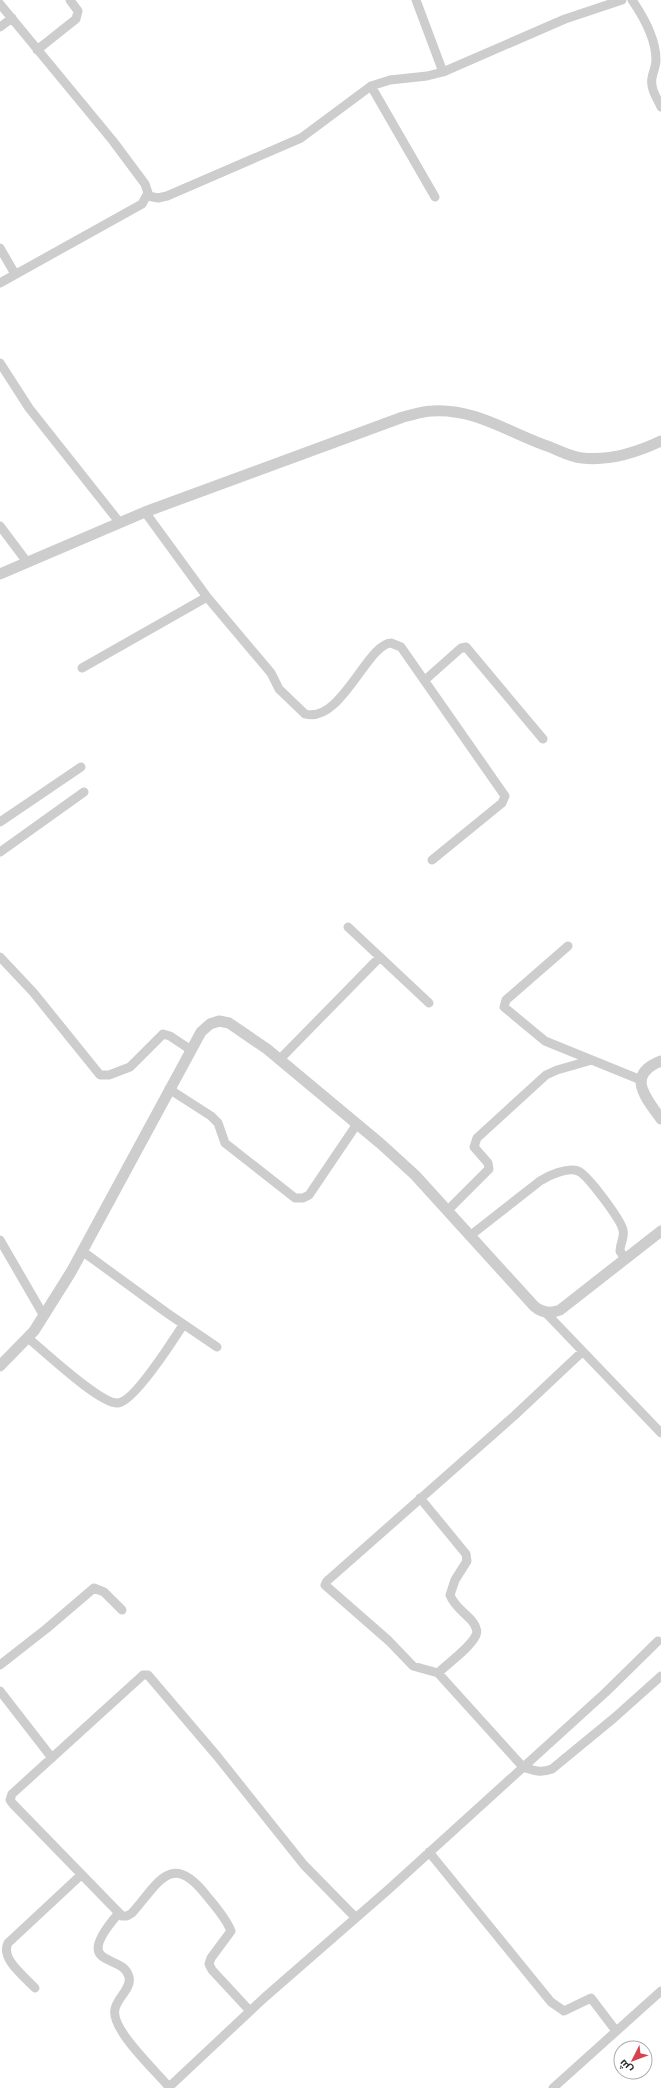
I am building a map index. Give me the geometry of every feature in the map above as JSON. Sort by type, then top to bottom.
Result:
[{"type":"street","points":[[37,50],[76,19],[78,11],[70,0]]},
{"type":"street","points":[[416,0],[443,72]]},
{"type":"street","points":[[148,196],[167,196],[292,143],[317,128],[354,97],[371,86],[390,80],[427,76],[443,72],[565,19],[622,0]]},
{"type":"street","points":[[632,0],[640,12],[654,47],[656,60],[652,80],[653,90],[661,107]]},
{"type":"street","points":[[0,4],[67,84],[132,166],[147,187],[148,196],[142,204],[0,283]]},
{"type":"street","points":[[0,27],[12,18]]},
{"type":"street","points":[[371,86],[435,197]]},
{"type":"street","points":[[0,248],[15,274]]},
{"type":"street","points":[[0,363],[29,408],[120,523]]},
{"type":"street","points":[[0,574],[146,512],[403,418],[432,411],[463,413],[487,420],[536,442],[581,458],[614,457],[645,448],[661,441]]},
{"type":"street","points":[[146,512],[206,597],[271,673],[279,689],[305,714],[319,714],[333,704],[360,674],[378,648],[387,643],[395,644],[401,647],[425,680],[463,738],[506,796],[502,803],[432,860]]},
{"type":"street","points":[[0,526],[27,562]]},
{"type":"street","points":[[82,668],[206,597]]},
{"type":"street","points":[[425,680],[461,648],[466,647],[544,739]]},
{"type":"street","points":[[0,822],[81,767]]},
{"type":"street","points":[[0,852],[84,792]]},
{"type":"street","points":[[348,927],[429,1003]]},
{"type":"street","points":[[568,946],[506,1000],[504,1006],[540,1039],[641,1080]]},
{"type":"street","points":[[0,957],[33,992],[100,1075],[108,1075],[130,1066],[163,1034],[170,1036],[191,1050]]},
{"type":"street","points":[[279,1060],[380,957]]},
{"type":"street","points":[[0,1366],[28,1338],[44,1316],[82,1251],[201,1032],[210,1024],[219,1021],[229,1023],[236,1027],[279,1060],[416,1175],[534,1306],[546,1313],[661,1433]]},
{"type":"street","points":[[448,1210],[489,1169],[488,1163],[475,1149],[474,1144],[477,1138],[546,1075],[557,1070],[592,1060]]},
{"type":"street","points":[[661,1061],[648,1068],[641,1080],[644,1096],[661,1119]]},
{"type":"street","points":[[169,1090],[212,1116],[218,1124],[225,1143],[295,1198],[303,1198],[309,1195],[357,1124]]},
{"type":"street","points":[[471,1235],[540,1181],[550,1176],[574,1170],[584,1175],[620,1221],[624,1233],[620,1251],[625,1259]]},
{"type":"street","points":[[546,1313],[560,1310],[661,1231]]},
{"type":"street","points":[[0,1240],[44,1316]]},
{"type":"street","points":[[82,1251],[183,1325],[217,1347]]},
{"type":"street","points":[[28,1338],[96,1395],[111,1402],[118,1403],[129,1398],[158,1363],[183,1325]]},
{"type":"street","points":[[582,1352],[327,1581],[325,1585],[389,1641],[413,1666],[438,1673],[523,1767],[540,1771],[552,1769],[614,1718],[661,1676]]},
{"type":"street","points":[[420,1498],[466,1554],[467,1561],[455,1580],[450,1595],[455,1604],[474,1623],[476,1629],[476,1634],[472,1641],[438,1673]]},
{"type":"street","points":[[0,1665],[46,1629],[94,1588],[104,1592],[122,1610]]},
{"type":"street","points":[[118,1914],[99,1939],[98,1947],[101,1955],[107,1961],[127,1970],[129,1976],[129,1985],[117,2001],[115,2008],[115,2020],[129,2041],[168,2087],[250,2011],[523,1767],[658,1641]]},
{"type":"street","points":[[250,2011],[212,1970],[209,1964],[211,1958],[231,1931],[199,1886],[186,1875],[177,1873],[168,1876],[155,1884],[132,1913],[127,1916],[118,1914],[10,1800],[12,1794],[143,1675],[148,1675],[218,1756],[304,1865],[355,1917]]},
{"type":"street","points":[[0,1691],[52,1758]]},
{"type":"street","points":[[429,1852],[551,2002],[564,2011],[590,1998],[616,2031]]},
{"type":"street","points":[[35,1988],[8,1958],[6,1948],[8,1944],[81,1875]]},
{"type":"street","points":[[553,2088],[661,1991]]}]
